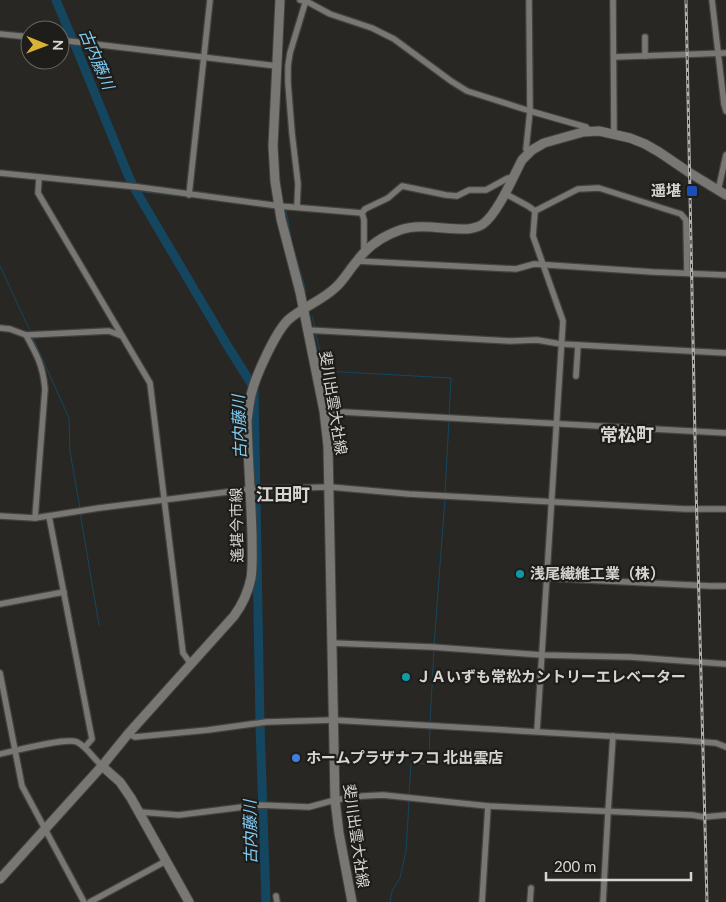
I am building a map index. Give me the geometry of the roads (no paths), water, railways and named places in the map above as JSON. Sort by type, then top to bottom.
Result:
[{"type":"main road","name":"斐川出雲大社線","points":[[280,0],[273,146],[274,181],[324,411],[328,446],[335,800],[352,902]]},
{"type":"main road","name":"遙堪今市線","points":[[0,880],[234,616],[242,604],[251,579],[252,566],[251,490],[247,422],[251,395],[254,382],[278,333],[286,322],[335,288],[364,252],[379,240],[391,234],[402,229],[457,229],[476,228],[482,225],[495,211],[522,160],[528,153],[544,143],[590,131],[630,138],[652,148],[722,193]]},
{"type":"main road","points":[[102,766],[120,782],[139,812],[189,902]]},
{"type":"street","points":[[189,195],[210,0]]},
{"type":"street","points":[[297,207],[298,184],[290,113],[288,66],[304,0],[330,14],[372,28],[394,39],[467,91],[530,112],[586,127],[590,131]]},
{"type":"street","points":[[528,153],[526,149],[530,112],[529,0]]},
{"type":"street","points":[[613,0],[614,135]]},
{"type":"street","points":[[712,0],[726,111]]},
{"type":"street","points":[[0,34],[20,36]]},
{"type":"street","points":[[644,37],[645,56]]},
{"type":"street","points":[[70,41],[277,66]]},
{"type":"street","points":[[614,57],[726,53]]},
{"type":"street","points":[[722,193],[726,155]]},
{"type":"street","points":[[0,173],[138,187],[279,206],[362,213]]},
{"type":"street","points":[[39,178],[38,193],[150,382],[183,653],[191,664]]},
{"type":"street","points":[[362,213],[365,209],[388,198],[402,186],[457,196],[469,190],[486,190],[508,178],[512,178]]},
{"type":"street","points":[[534,211],[578,189],[599,188],[680,214],[686,220],[687,273]]},
{"type":"street","points":[[504,193],[534,211]]},
{"type":"street","points":[[534,211],[533,236],[563,321],[537,732]]},
{"type":"street","points":[[362,213],[364,220],[364,252]]},
{"type":"street","points":[[356,261],[516,269],[534,264],[542,264],[726,275]]},
{"type":"street","points":[[0,328],[10,329],[26,335],[109,331],[122,336]]},
{"type":"street","points":[[307,330],[510,341],[537,340],[561,344],[726,353]]},
{"type":"street","points":[[26,335],[40,361],[46,389],[35,518]]},
{"type":"street","points":[[576,376],[578,345]]},
{"type":"street","points":[[324,411],[726,433]]},
{"type":"street","points":[[0,516],[35,518],[99,508],[251,490],[330,487],[410,494],[685,509],[726,509]]},
{"type":"street","points":[[49,516],[92,739],[85,748]]},
{"type":"street","points":[[546,578],[726,586]]},
{"type":"street","points":[[0,604],[64,592]]},
{"type":"street","points":[[332,643],[726,664]]},
{"type":"street","points":[[0,674],[22,786],[84,902]]},
{"type":"street","points":[[128,734],[135,736],[208,730],[266,722],[333,720],[704,742],[716,743],[726,747]]},
{"type":"street","points":[[603,902],[614,736]]},
{"type":"street","points":[[0,754],[72,740],[85,748],[102,766]]},
{"type":"street","points":[[139,812],[179,815],[259,805],[309,807],[335,800],[383,795],[488,806],[704,817],[726,815]]},
{"type":"street","points":[[482,902],[488,806]]},
{"type":"street","points":[[90,902],[166,861]]},
{"type":"street","points":[[530,902],[531,888]]},
{"type":"waterway","name":"古内藤川","points":[[56,0],[136,191],[254,388],[260,725],[266,902]]},
{"type":"waterway","points":[[136,191],[187,197]]},
{"type":"waterway","points":[[191,197],[246,204]]},
{"type":"waterway","points":[[286,210],[292,243]]},
{"type":"waterway","points":[[293,246],[306,291]]},
{"type":"waterway","points":[[0,266],[31,333]]},
{"type":"waterway","points":[[312,316],[315,327]]},
{"type":"waterway","points":[[316,334],[324,371],[451,378],[449,416]]},
{"type":"waterway","points":[[32,336],[69,418],[70,452],[80,508]]},
{"type":"waterway","points":[[445,494],[449,420]]},
{"type":"waterway","points":[[434,646],[445,498]]},
{"type":"waterway","points":[[80,512],[99,625]]},
{"type":"waterway","points":[[430,723],[434,650]]},
{"type":"waterway","points":[[409,795],[411,763],[429,764],[430,727]]},
{"type":"waterway","points":[[390,902],[392,891],[400,878],[406,851],[409,801]]},
{"type":"railway","points":[[686,0],[707,902]]},
{"type":"place","name":"遥堪","points":[[692,191]]},
{"type":"place","name":"浅尾繊維工業（株）","points":[[520,574]]},
{"type":"place","name":"ＪＡいずも常松カントリーエレベーター","points":[[406,677]]},
{"type":"place","name":"ホームプラザナフコ 北出雲店","points":[[296,758]]},
{"type":"district","name":"常松町","points":[[627,435]]},
{"type":"district","name":"江田町","points":[[283,495]]}]
